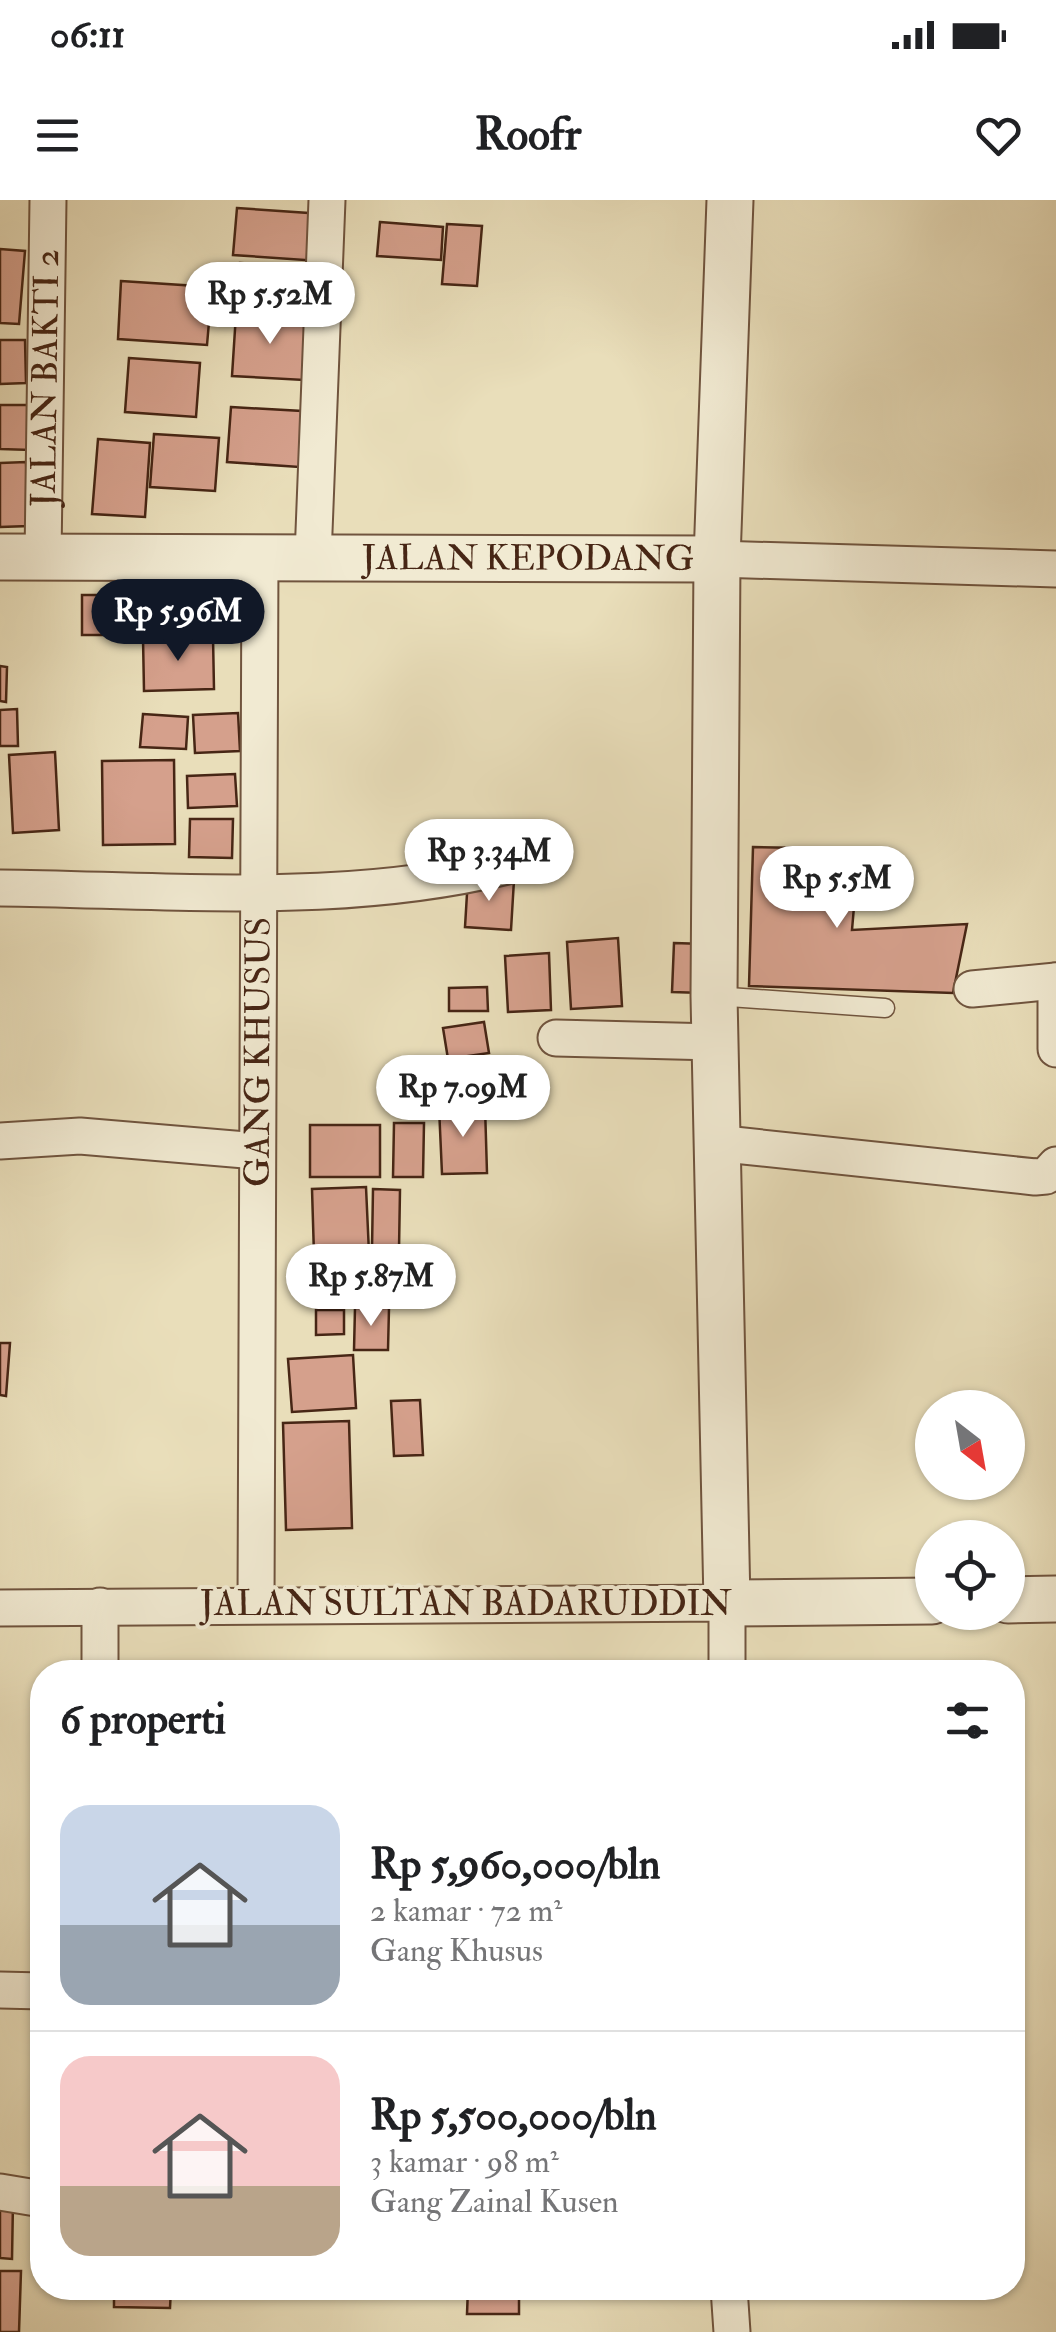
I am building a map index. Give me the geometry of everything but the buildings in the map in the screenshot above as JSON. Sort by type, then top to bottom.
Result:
[{"type":"street","name":"JALAN BAKTI 2","points":[[22,557],[48,200]]},
{"type":"street","points":[[313,557],[326,200]]},
{"type":"street","points":[[727,1660],[714,996],[717,559],[730,200]]},
{"type":"street","name":"JALAN KEPODANG","points":[[22,557],[717,559],[1056,569]]},
{"type":"street","name":"GANG KHUSUS","points":[[256,1604],[260,557]]},
{"type":"street","points":[[0,888],[256,891],[398,886],[530,860]]},
{"type":"street","points":[[972,990],[1056,982],[1056,1049]]},
{"type":"street","points":[[556,1038],[715,1042]]},
{"type":"street","points":[[0,1141],[80,1136],[257,1151]]},
{"type":"street","points":[[714,1143],[1035,1176],[1046,1176],[1056,1165]]},
{"type":"street","points":[[1025,1600],[1056,1599]]},
{"type":"street","name":"JALAN SULTAN BADARUDDIN","points":[[0,1608],[915,1601]]},
{"type":"street","points":[[100,1606],[100,1660]]},
{"type":"street","points":[[0,1990],[30,1991]]},
{"type":"street","points":[[0,2192],[30,2197]]},
{"type":"street","points":[[730,2300],[732,2332]]},
{"type":"lane","points":[[714,996],[885,1008]]}]
